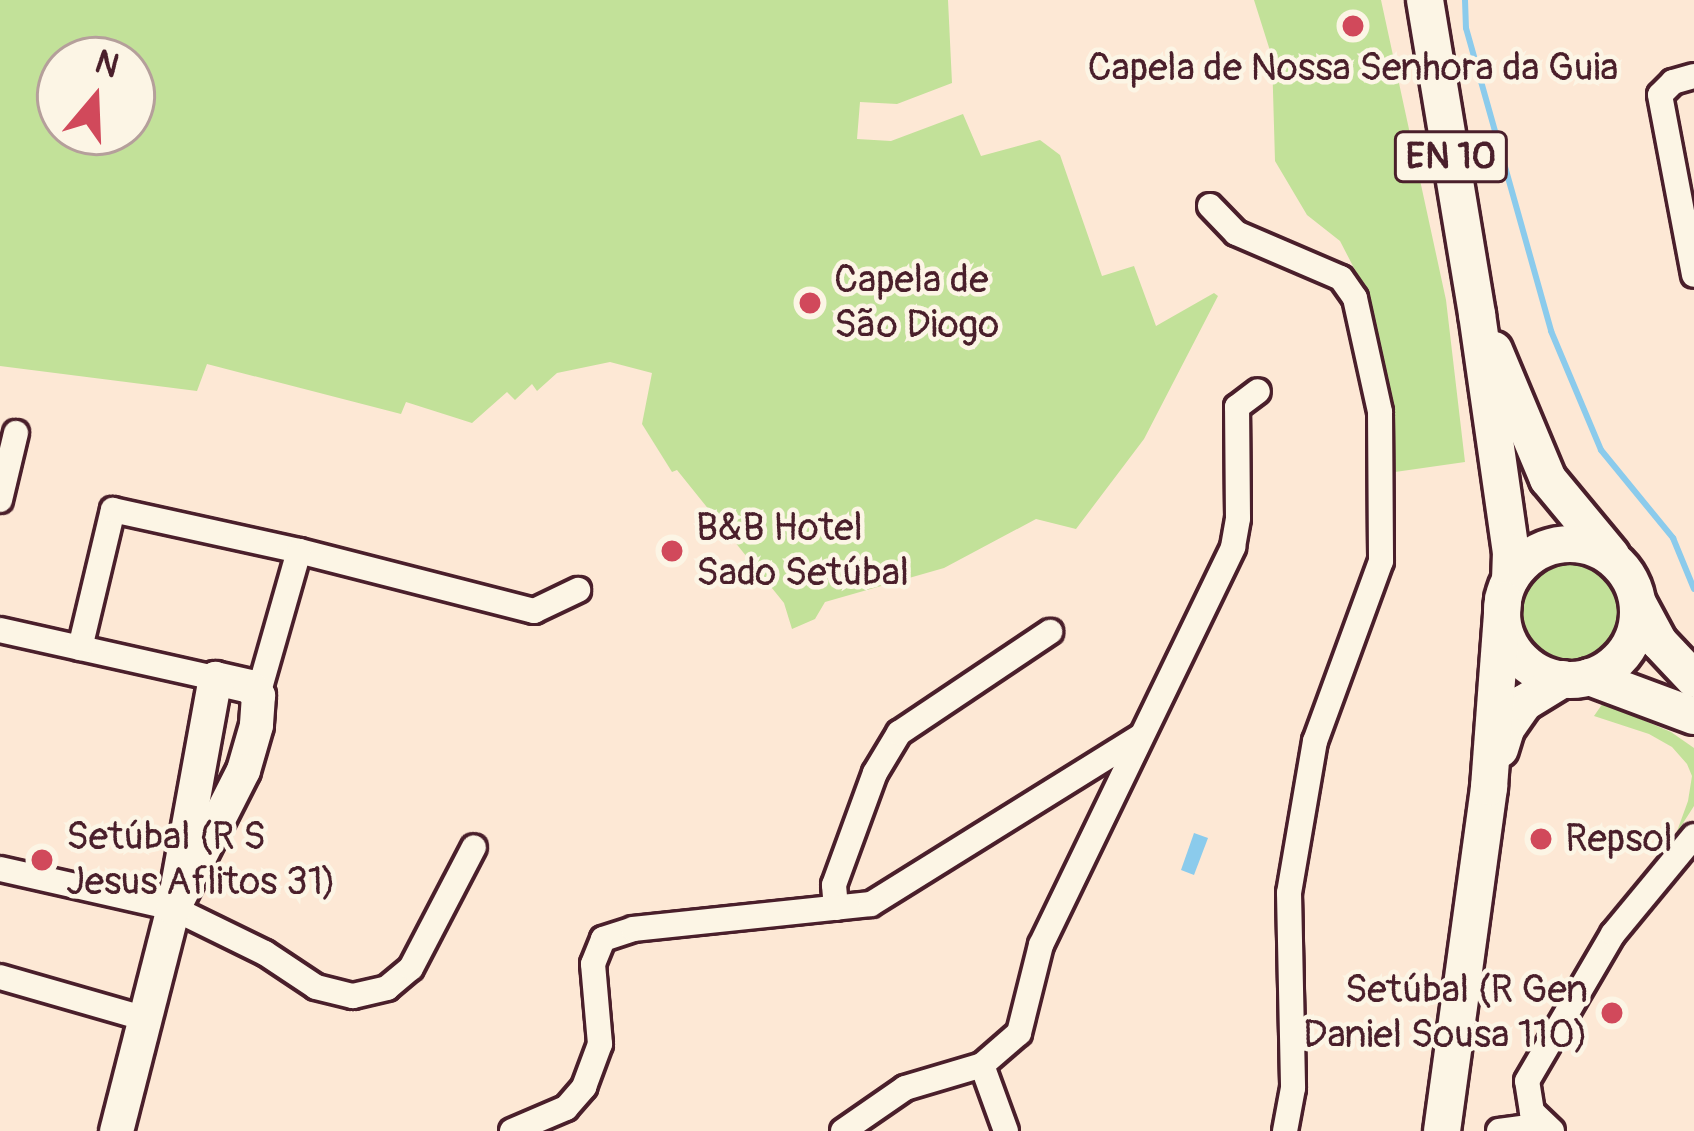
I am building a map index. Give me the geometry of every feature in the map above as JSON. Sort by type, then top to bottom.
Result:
[{"type":"main road","name":"EN 10","points":[[1425,0],[1511,552],[1506,590],[1509,642],[1523,661],[1693,707]]},
{"type":"main road","name":"EN 10","points":[[1477,314],[1548,479],[1617,562],[1693,707]]},
{"type":"main road","points":[[1442,1131],[1489,787],[1506,590],[1523,562],[1554,545],[1598,549],[1617,562]]},
{"type":"main road","points":[[1489,787],[1506,729],[1524,703],[1624,655],[1636,631],[1639,605]]},
{"type":"street","points":[[1694,76],[1673,82],[1660,94],[1694,275]]},
{"type":"street","points":[[1210,206],[1236,233],[1341,278],[1355,298],[1380,412],[1381,561],[1316,741],[1289,893],[1293,1088],[1286,1131]]},
{"type":"street","points":[[843,1131],[904,1088],[982,1065],[1019,1033],[1041,945],[1233,547],[1238,518],[1237,407],[1258,391]]},
{"type":"street","points":[[0,500],[16,434]]},
{"type":"street","points":[[80,648],[113,510],[534,611],[578,590]]},
{"type":"street","points":[[116,1131],[173,908],[202,753],[237,686],[264,661],[299,551]]},
{"type":"street","points":[[0,630],[237,686]]},
{"type":"street","points":[[836,908],[834,885],[875,773],[899,733],[1050,632]]},
{"type":"street","points":[[173,908],[243,770],[256,725],[237,686]]},
{"type":"street","points":[[512,1131],[566,1108],[584,1087],[600,1044],[593,964],[603,939],[634,929],[836,908],[889,897],[1144,735]]},
{"type":"street","points":[[202,753],[210,764],[243,770]]},
{"type":"street","points":[[1551,1131],[1532,1112],[1527,1081],[1613,934],[1694,836]]},
{"type":"street","points":[[0,869],[173,908],[265,953],[316,987],[353,996],[387,988],[411,968],[474,848]]},
{"type":"street","points":[[0,977],[146,1019]]},
{"type":"street","points":[[982,1065],[1006,1131]]},
{"type":"street","points":[[1499,1131],[1533,1126],[1551,1131]]},
{"type":"green space","points":[[0,0],[948,0],[952,83],[897,104],[860,102],[857,139],[891,141],[963,114],[981,156],[1040,140],[1060,155],[1102,276],[1134,266],[1156,326],[1214,293],[1218,296],[1144,439],[1076,529],[1036,519],[944,568],[825,602],[815,619],[792,629],[784,603],[677,470],[672,472],[642,424],[652,373],[610,362],[557,373],[537,391],[532,384],[515,400],[507,392],[472,423],[406,402],[401,414],[207,364],[197,391],[0,366]]},
{"type":"green space","points":[[1254,0],[1381,0],[1446,300],[1465,462],[1388,473],[1370,299],[1340,241],[1307,215],[1275,161],[1272,57]]},
{"type":"green space","points":[[1571,563],[1590,566],[1607,577],[1618,594],[1618,632],[1607,649],[1590,660],[1571,663],[1552,660],[1535,649],[1524,632],[1521,613],[1524,594],[1535,577],[1552,566]]},
{"type":"green space","points":[[1603,703],[1671,732],[1694,748],[1694,806],[1676,834],[1692,776],[1687,764],[1672,747],[1649,734],[1594,716]]},
{"type":"water","points":[[1194,833],[1208,838],[1194,875],[1181,870]]},
{"type":"waterway","points":[[1465,0],[1466,28],[1551,331],[1601,450],[1673,538],[1694,589]]},
{"type":"place","name":"Capela de Nossa Senhora da Guia","points":[[1353,26]]},
{"type":"place","name":"Capela de São Diogo","points":[[810,303]]},
{"type":"place","name":"B&B Hotel Sado Setúbal","points":[[672,551]]},
{"type":"place","name":"Repsol","points":[[1541,839]]},
{"type":"place","name":"Setúbal (R S Jesus Aflitos 31)","points":[[42,860]]},
{"type":"place","name":"Setúbal (R Gen Daniel Sousa 110)","points":[[1612,1013]]}]
